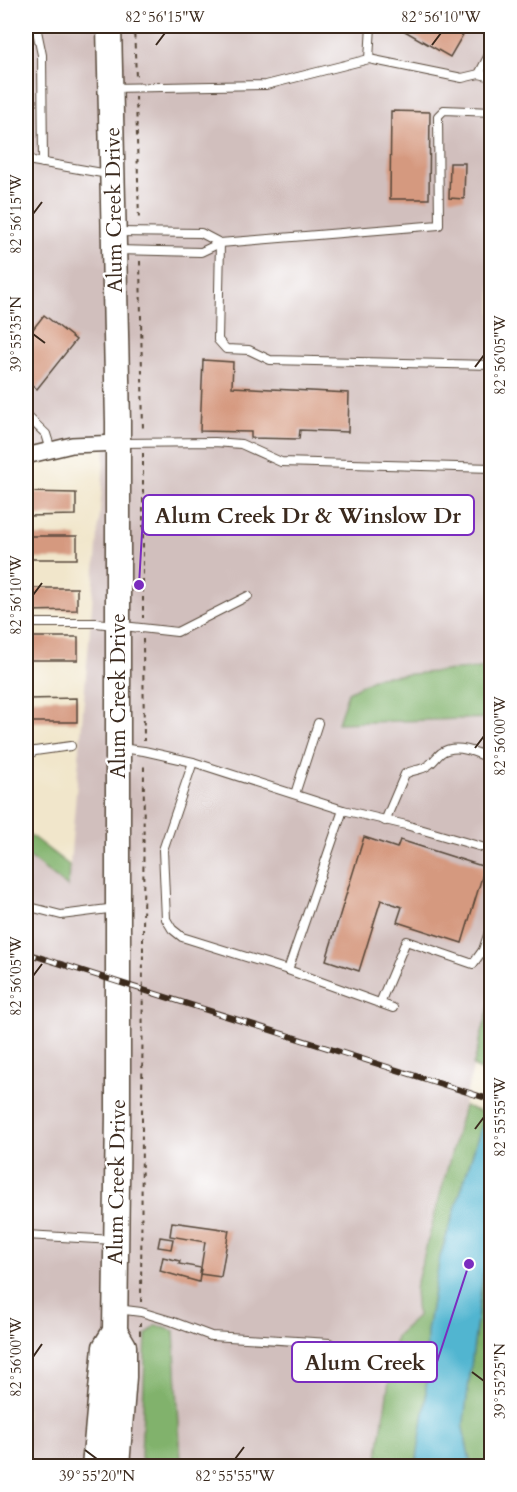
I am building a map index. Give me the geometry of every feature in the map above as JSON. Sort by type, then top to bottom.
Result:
[{"type":"main road","name":"Alum Creek Drive","points":[[110,26],[119,625],[116,1320],[124,1346],[117,1467]]},
{"type":"main road","name":"Alum Creek Drive","points":[[94,1467],[105,1347],[116,1320]]},
{"type":"street","points":[[26,456],[72,445],[118,443]]},
{"type":"lane","points":[[36,26],[42,55],[43,163]]},
{"type":"lane","points":[[369,59],[371,26]]},
{"type":"lane","points":[[479,74],[492,49]]},
{"type":"lane","points":[[111,88],[266,85],[369,59],[462,78],[479,74],[492,77]]},
{"type":"lane","points":[[115,241],[201,252],[220,243],[439,225],[438,117],[444,110],[492,112]]},
{"type":"lane","points":[[26,155],[33,161],[114,175]]},
{"type":"lane","points":[[115,241],[201,233],[220,243]]},
{"type":"lane","points":[[220,243],[218,340],[226,349],[249,350],[270,360],[492,365]]},
{"type":"lane","points":[[26,416],[46,434],[51,450]]},
{"type":"lane","points":[[118,443],[241,444],[281,462],[492,468]]},
{"type":"lane","points":[[26,623],[119,625],[177,632],[248,596]]},
{"type":"lane","points":[[295,794],[318,723]]},
{"type":"lane","points":[[26,756],[35,751],[71,746]]},
{"type":"lane","points":[[118,748],[144,751],[192,762],[343,810],[406,825],[492,850]]},
{"type":"lane","points":[[385,821],[405,774],[411,770],[419,771],[442,752],[454,748],[481,753],[492,760]]},
{"type":"lane","points":[[192,762],[162,850],[166,920],[172,929],[182,937],[288,970],[393,1008]]},
{"type":"lane","points":[[288,970],[343,810]]},
{"type":"lane","points":[[26,906],[61,915],[117,908]]},
{"type":"lane","points":[[380,1003],[406,940],[472,964],[483,950],[492,923]]},
{"type":"lane","points":[[26,1235],[116,1240]]},
{"type":"lane","points":[[116,1320],[141,1312],[211,1336],[330,1343]]},
{"type":"shaded area","points":[[26,26],[491,26],[491,667],[377,677],[338,723],[491,718],[491,1000],[415,1289],[417,1317],[396,1336],[376,1466],[183,1466],[181,1462],[141,1457],[145,1466],[26,1466],[26,855],[68,887],[106,441],[26,455]]},
{"type":"green space","points":[[491,667],[491,718],[338,723],[348,692],[377,677]]},
{"type":"green space","points":[[26,832],[69,865],[68,887],[26,855]]},
{"type":"green space","points":[[491,1000],[491,1075],[473,1066]]},
{"type":"green space","points":[[464,1106],[487,1114],[440,1257],[427,1331],[426,1399],[416,1466],[376,1466],[396,1336],[417,1317],[415,1289]]},
{"type":"green space","points":[[491,1250],[491,1466],[471,1466],[463,1428],[483,1274]]},
{"type":"green space","points":[[156,1325],[174,1331],[183,1466],[145,1466],[141,1457],[146,1335]]},
{"type":"water","points":[[491,1104],[491,1250],[483,1274],[463,1428],[471,1466],[416,1466],[426,1399],[427,1331],[440,1257],[479,1134]]},
{"type":"building","points":[[396,26],[468,26],[450,57]]},
{"type":"building","points":[[391,111],[430,112],[429,199],[390,199]]},
{"type":"building","points":[[450,163],[465,163],[464,199],[449,198]]},
{"type":"building","points":[[44,315],[76,340],[37,389],[26,380],[26,338]]},
{"type":"building","points":[[203,360],[233,362],[232,387],[349,393],[348,432],[300,430],[299,439],[251,438],[251,432],[200,431]]},
{"type":"building","points":[[26,492],[76,493],[76,515],[26,516]]},
{"type":"building","points":[[26,536],[77,536],[77,559],[26,559]]},
{"type":"building","points":[[26,588],[77,588],[77,610],[26,611]]},
{"type":"building","points":[[26,637],[78,637],[78,660],[26,660]]},
{"type":"building","points":[[77,698],[77,722],[26,722],[26,699]]},
{"type":"building","points":[[364,837],[397,848],[400,840],[485,867],[462,943],[397,922],[402,907],[381,900],[359,971],[326,960]]},
{"type":"building","points":[[172,1222],[229,1230],[221,1277],[200,1274],[205,1242],[170,1236]]},
{"type":"building","points":[[160,1237],[173,1239],[171,1249],[158,1247]]},
{"type":"building","points":[[163,1257],[180,1261],[179,1264],[201,1268],[199,1282],[160,1271]]},
{"type":"railway","points":[[26,953],[492,1100]]},
{"type":"place","name":"Alum Creek Dr & Winslow Dr","points":[[139,585]]},
{"type":"place","name":"Alum Creek","points":[[469,1264]]}]
